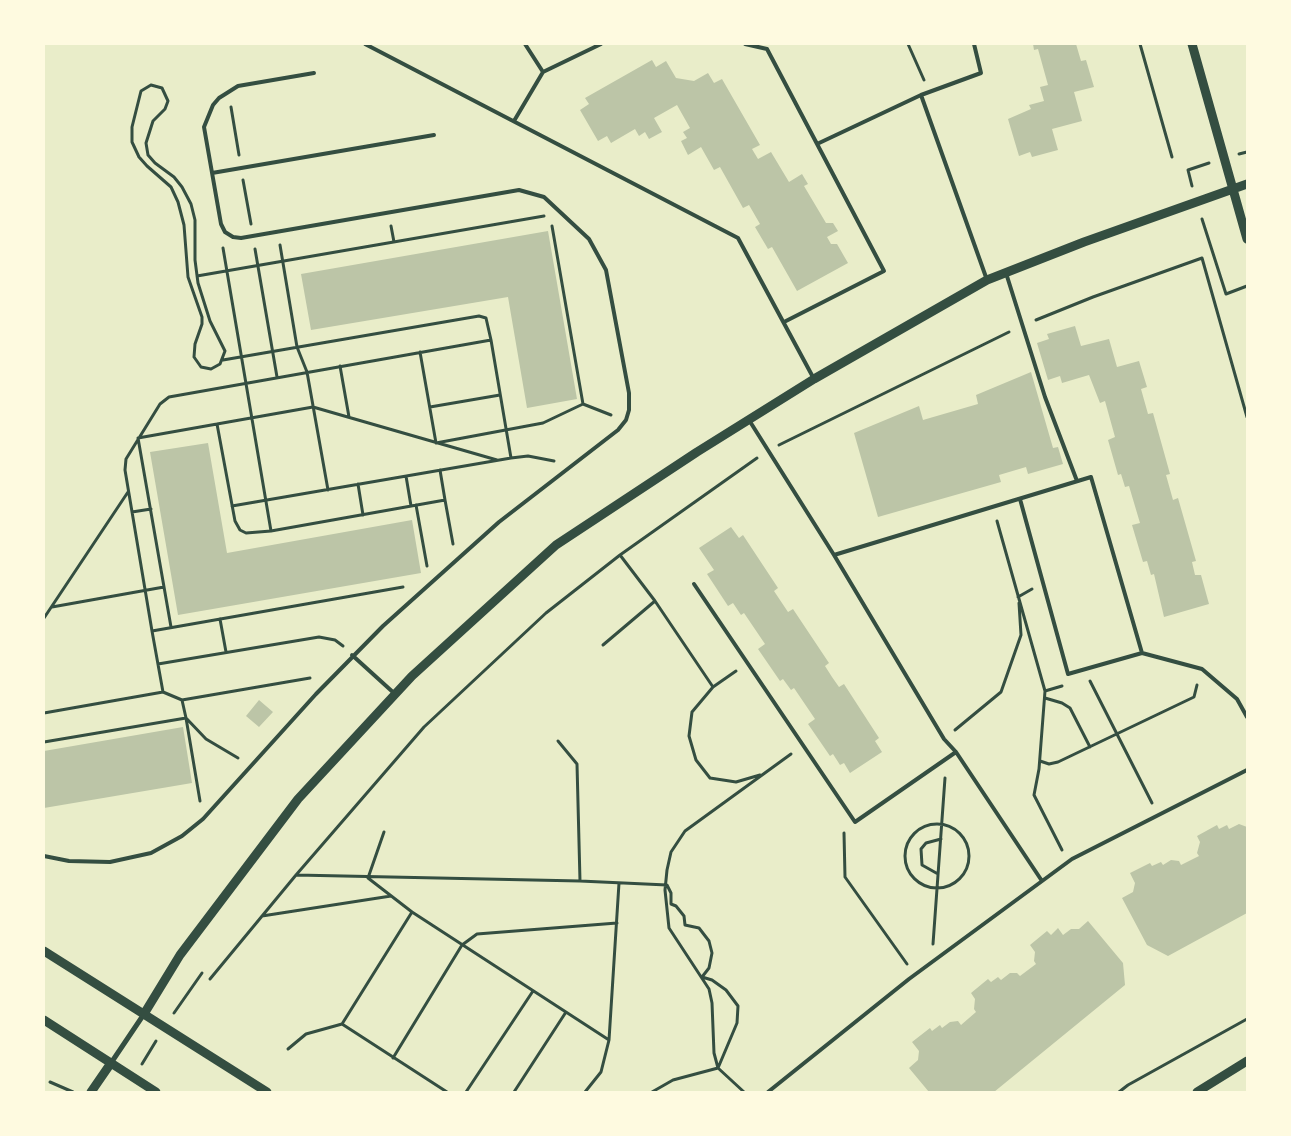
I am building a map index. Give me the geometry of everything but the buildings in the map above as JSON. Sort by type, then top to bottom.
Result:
[{"type":"street","points":[[1192,44],[1247,239]]},
{"type":"street","points":[[91,1092],[144,1014],[180,956],[298,799],[412,676],[556,545],[814,379],[988,280],[1084,242],[1247,184]]},
{"type":"street","points":[[44,951],[267,1092]]},
{"type":"street","points":[[44,1020],[156,1092]]},
{"type":"street","points":[[1198,1092],[1247,1061]]},
{"type":"lane","points":[[365,44],[738,238],[814,379]]},
{"type":"lane","points":[[525,44],[543,72]]},
{"type":"lane","points":[[514,121],[543,72],[601,44]]},
{"type":"lane","points":[[744,44],[767,49],[884,271],[784,322]]},
{"type":"lane","points":[[817,144],[930,92],[981,73],[974,44]]},
{"type":"lane","points":[[44,856],[88,863],[110,862],[151,853],[182,836],[203,819],[352,655],[455,560],[570,466],[618,430],[626,420],[629,410],[629,393],[606,270],[589,239],[544,197],[519,190],[241,238],[233,237],[225,232],[221,224],[204,127],[208,114],[219,98],[238,86],[314,73]]},
{"type":"lane","points":[[921,96],[988,280]]},
{"type":"lane","points":[[212,174],[434,135]]},
{"type":"lane","points":[[1006,273],[1024,325],[1045,397],[1077,481]]},
{"type":"lane","points":[[749,420],[834,555],[944,739],[956,752],[1042,881]]},
{"type":"lane","points":[[834,555],[1091,477],[1142,653]]},
{"type":"lane","points":[[1020,499],[1068,674],[1142,653],[1202,669],[1237,699],[1247,717]]},
{"type":"lane","points":[[694,584],[855,822],[956,752]]},
{"type":"lane","points":[[352,655],[394,694]]},
{"type":"lane","points":[[768,1092],[914,975],[1068,862],[1247,770]]},
{"type":"path","points":[[908,44],[930,92]]},
{"type":"path","points":[[1140,44],[1172,157]]},
{"type":"path","points":[[157,85],[166,93],[168,101],[165,108],[153,121],[146,143],[148,155],[178,182],[191,204],[195,220],[197,276],[210,321],[225,351],[223,360],[217,367],[205,368],[197,363],[194,357],[195,344],[202,324],[202,317],[188,277],[184,225],[178,202],[165,180],[154,173],[139,157],[132,142],[132,127],[141,91],[147,86],[157,85]]},
{"type":"path","points":[[1188,170],[1196,202],[1226,294],[1247,286]]},
{"type":"path","points":[[197,276],[562,213]]},
{"type":"path","points":[[550,215],[583,404]]},
{"type":"path","points":[[225,232],[223,246],[226,272],[271,531]]},
{"type":"path","points":[[277,232],[297,347],[307,372],[328,490]]},
{"type":"path","points":[[210,979],[296,875],[424,727],[546,612],[620,554],[768,450],[1024,325],[1093,297],[1202,258],[1247,417]]},
{"type":"path","points":[[223,360],[479,316],[486,318],[512,458]]},
{"type":"path","points":[[163,692],[124,464],[129,452],[160,404],[168,396],[491,340]]},
{"type":"path","points":[[420,352],[436,443]]},
{"type":"path","points":[[340,366],[349,417]]},
{"type":"path","points":[[430,407],[500,395]]},
{"type":"path","points":[[436,443],[552,420],[583,404],[626,420]]},
{"type":"path","points":[[138,438],[313,407],[497,460]]},
{"type":"path","points":[[218,424],[235,521],[240,530],[254,534],[445,500]]},
{"type":"path","points":[[138,438],[171,628]]},
{"type":"path","points":[[232,506],[512,458],[538,457],[570,466]]},
{"type":"path","points":[[440,470],[455,560]]},
{"type":"path","points":[[152,631],[430,583],[406,476]]},
{"type":"path","points":[[358,484],[363,515]]},
{"type":"path","points":[[44,618],[128,491]]},
{"type":"path","points":[[132,512],[151,509]]},
{"type":"path","points":[[620,554],[655,601],[713,687]]},
{"type":"path","points":[[944,739],[1001,692],[1021,635],[1018,595],[1044,584]]},
{"type":"path","points":[[51,607],[164,587]]},
{"type":"path","points":[[602,645],[655,601]]},
{"type":"path","points":[[220,619],[226,652]]},
{"type":"path","points":[[158,664],[319,636],[334,640],[352,655]]},
{"type":"path","points":[[748,663],[713,687],[692,712],[689,736],[696,760],[710,778],[736,782],[763,774]]},
{"type":"path","points":[[1085,669],[1158,815]]},
{"type":"path","points":[[1040,761],[1050,764],[1058,762],[1194,697],[1202,669]]},
{"type":"path","points":[[44,713],[163,692],[182,700],[335,674]]},
{"type":"path","points":[[1045,690],[1040,761],[1034,795],[1068,862]]},
{"type":"path","points":[[1045,698],[1062,703],[1070,708],[1090,746]]},
{"type":"path","points":[[182,700],[203,819]]},
{"type":"path","points":[[186,718],[206,739],[252,766]]},
{"type":"path","points":[[44,742],[186,718]]},
{"type":"path","points":[[558,740],[577,764],[580,881]]},
{"type":"path","points":[[744,1092],[718,1068],[714,1053],[712,1003],[709,989],[669,928],[666,885],[671,852],[685,831],[804,745]]},
{"type":"path","points":[[932,962],[946,758]]},
{"type":"path","points":[[844,804],[844,877],[914,975]]},
{"type":"path","points":[[942,823],[958,830],[963,837],[969,860],[963,875],[956,882],[937,888],[918,881],[909,870],[905,854],[907,844],[918,829],[942,823]]},
{"type":"path","points":[[368,878],[384,832]]},
{"type":"path","points":[[938,874],[922,866],[920,858],[921,850],[926,842],[940,839]]},
{"type":"path","points":[[296,875],[619,882],[666,885]]},
{"type":"path","points":[[368,878],[412,912],[609,1040]]},
{"type":"path","points":[[585,1092],[601,1072],[609,1040],[619,882]]},
{"type":"path","points":[[666,885],[671,893],[671,904],[676,906],[684,916],[685,925],[699,928],[709,941],[712,953],[709,968],[702,977]]},
{"type":"path","points":[[262,916],[392,896]]},
{"type":"path","points":[[288,1049],[306,1034],[342,1024],[412,912]]},
{"type":"path","points":[[393,1058],[462,945],[477,934],[617,923]]},
{"type":"path","points":[[702,977],[712,980],[726,990],[738,1006],[737,1024],[718,1068]]},
{"type":"path","points":[[466,1092],[533,991]]},
{"type":"path","points":[[514,1092],[566,1012]]},
{"type":"path","points":[[1118,1092],[1128,1084],[1247,1019]]},
{"type":"path","points":[[342,1024],[447,1092]]},
{"type":"path","points":[[652,1092],[673,1080],[718,1068]]},
{"type":"path","points":[[50,1082],[73,1092]]}]
